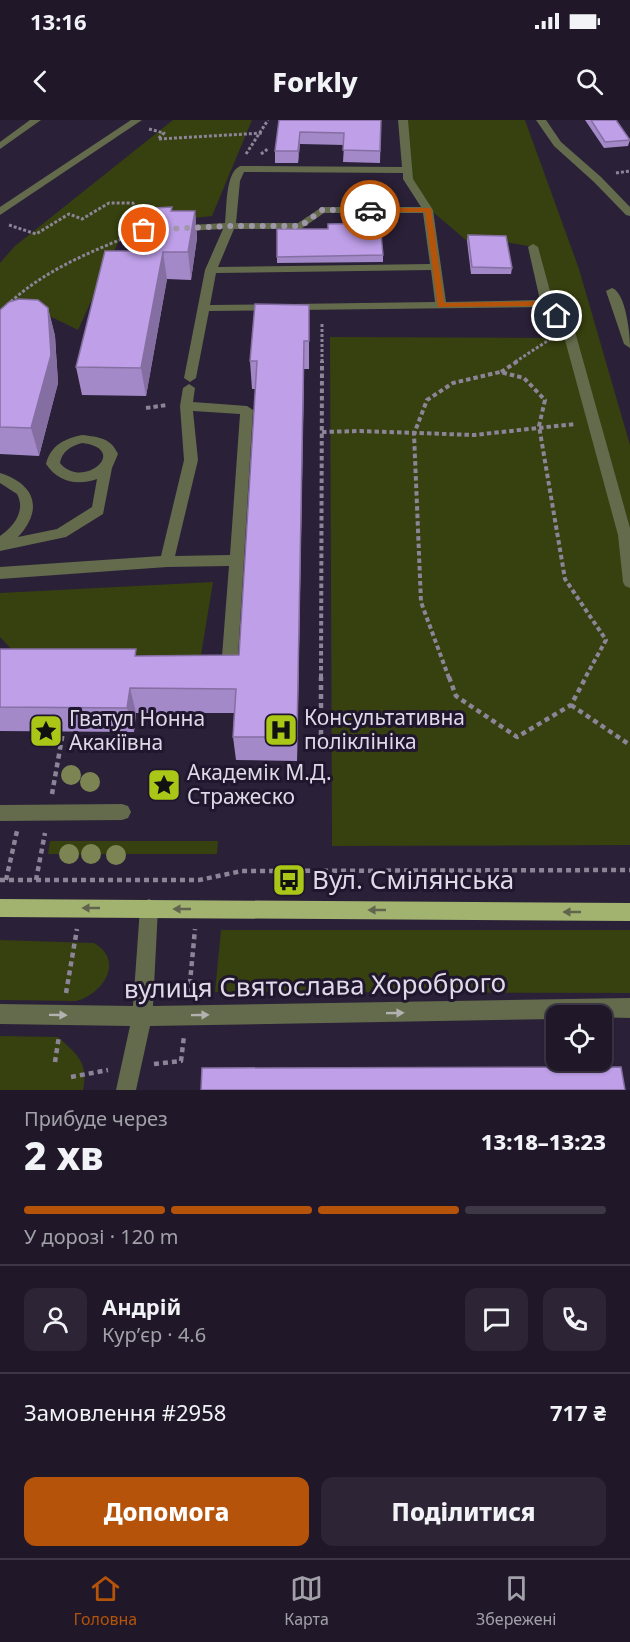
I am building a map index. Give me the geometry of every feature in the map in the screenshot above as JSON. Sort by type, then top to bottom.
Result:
[{"type":"main road","points":[[0,908],[630,912]]},
{"type":"street","points":[[0,146],[36,120]]},
{"type":"street","points":[[403,120],[408,179],[428,210],[441,306]]},
{"type":"street","points":[[541,120],[546,131],[561,149],[594,176],[630,213]]},
{"type":"street","points":[[0,212],[134,122]]},
{"type":"street","points":[[167,561],[191,460],[180,405],[189,383],[211,270],[230,226],[240,169],[407,170]]},
{"type":"street","points":[[138,266],[148,230],[230,226],[301,226],[322,210],[428,210]]},
{"type":"street","points":[[533,247],[547,303],[568,328],[625,535],[630,582]]},
{"type":"street","points":[[211,270],[436,267]]},
{"type":"street","points":[[612,291],[630,344]]},
{"type":"street","points":[[203,308],[547,303]]},
{"type":"street","points":[[180,405],[247,410],[230,656]]},
{"type":"street","points":[[0,545],[62,533],[98,510],[106,469]]},
{"type":"street","points":[[0,478],[21,488],[27,499],[27,512],[22,525],[0,545]]},
{"type":"street","points":[[0,573],[167,561],[221,562],[238,559]]},
{"type":"street","points":[[0,813],[122,812]]},
{"type":"street","points":[[126,1090],[142,1016],[149,908]]},
{"type":"street","name":"вулиця Святослава Хороброго","points":[[0,1014],[187,1016],[630,1008]]},
{"type":"path","points":[[240,169],[250,143],[262,133],[268,120]]},
{"type":"path","points":[[134,122],[164,133],[158,139],[262,133]]},
{"type":"path","points":[[0,222],[36,234],[69,214],[82,219],[109,203],[133,203],[141,223],[148,230],[63,262],[9,302],[0,312]]},
{"type":"path","points":[[321,744],[322,308]]},
{"type":"path","points":[[500,372],[524,378],[545,400],[539,426],[565,579],[606,640],[571,705],[517,737],[456,696],[421,602],[414,434],[427,400],[453,383],[500,372],[568,328]]},
{"type":"path","points":[[146,408],[180,405]]},
{"type":"path","points":[[322,432],[359,429],[414,434],[478,435],[539,426],[594,422]]},
{"type":"path","points":[[571,705],[630,745]]},
{"type":"path","points":[[59,752],[63,732]]},
{"type":"path","points":[[21,813],[3,880],[200,880],[242,871],[630,870]]},
{"type":"path","points":[[55,1062],[86,879]]},
{"type":"path","points":[[182,1061],[200,880]]},
{"type":"green space","points":[[173,120],[252,120],[212,216],[126,225],[78,330],[29,306],[0,333],[0,263],[15,246]]},
{"type":"green space","points":[[403,120],[525,120],[579,269],[630,445],[630,845],[332,846],[330,337],[570,338],[547,303],[533,247],[505,242],[467,241],[427,207],[408,179]]},
{"type":"green space","points":[[213,582],[201,655],[17,655],[0,637],[0,593]]},
{"type":"green space","points":[[50,841],[218,841],[217,854],[48,854]]},
{"type":"green space","points":[[221,930],[630,930],[630,993],[215,992]]},
{"type":"green space","points":[[0,940],[94,943],[103,950],[108,959],[107,976],[95,992],[76,1001],[0,1000]]},
{"type":"green space","points":[[0,1036],[58,1037],[76,1054],[83,1066],[83,1090],[0,1090]]},
{"type":"building","points":[[279,120],[381,120],[380,151],[343,150],[344,133],[300,132],[298,151],[275,151]]},
{"type":"building","points":[[591,120],[616,120],[630,140],[605,142]]},
{"type":"building","points":[[172,207],[171,211],[195,211],[188,252],[163,252],[141,368],[76,367],[105,251],[143,251],[153,208]]},
{"type":"building","points":[[380,223],[383,255],[277,257],[277,229],[328,229],[328,224]]},
{"type":"building","points":[[468,235],[506,236],[512,268],[472,267]]},
{"type":"building","points":[[19,299],[38,300],[48,308],[51,355],[31,428],[0,427],[0,310],[9,302]]},
{"type":"building","points":[[255,304],[309,305],[309,341],[304,341],[297,737],[233,737],[236,689],[130,688],[127,708],[0,707],[0,649],[136,649],[135,656],[239,655],[257,361],[250,361]]},
{"type":"building","points":[[546,1067],[546,1071],[612,1071],[612,1067],[621,1067],[625,1090],[201,1090],[202,1068]]},
{"type":"way so far","points":[[144,230],[230,226],[301,226],[322,210],[370,210]]},
{"type":"place","name":"Консультативна поліклініка","points":[[281,730]]},
{"type":"place","name":"Гватул Нонна Акакіївна","points":[[46,731]]},
{"type":"place","name":"Академік М.Д. Стражеско","points":[[164,785]]},
{"type":"place","name":"Вул. Смілянська","points":[[289,880]]},
{"type":"route","points":[[370,210],[428,210],[441,306],[547,303],[557,316]]}]
